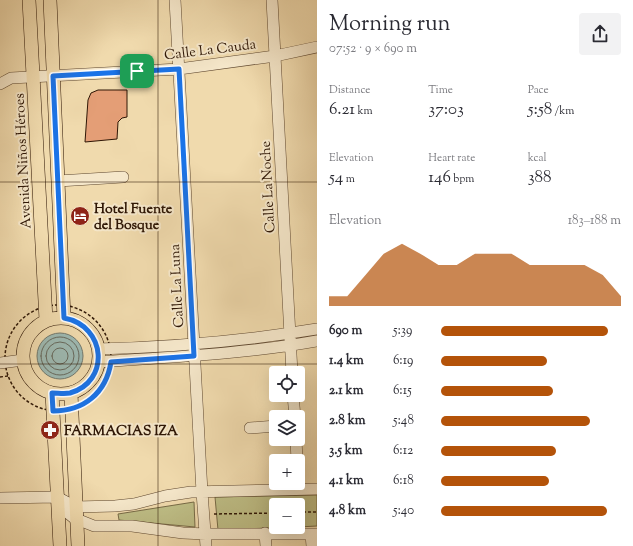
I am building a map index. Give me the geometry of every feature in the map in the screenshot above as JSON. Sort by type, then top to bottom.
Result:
[{"type":"main road","name":"Avenida Niños Héroes","points":[[29,0],[46,320]]},
{"type":"main road","points":[[50,0],[64,318]]},
{"type":"main road","points":[[64,318],[79,322],[88,329],[104,349],[104,362],[86,384],[71,393],[52,393],[38,386],[31,379],[25,370],[23,350],[28,336],[38,325],[46,320],[64,318]]},
{"type":"main road","points":[[52,393],[60,546]]},
{"type":"main road","points":[[71,393],[78,546]]},
{"type":"street","name":"Calle La Luna","points":[[175,0],[194,356],[206,546]]},
{"type":"street","name":"Calle La Noche","points":[[272,0],[292,366]]},
{"type":"street","name":"Calle La Cauda","points":[[0,84],[11,78],[179,69],[275,56],[317,47]]},
{"type":"street","points":[[58,182],[123,177]]},
{"type":"street","points":[[104,349],[194,344],[290,333],[317,328]]},
{"type":"street","points":[[104,362],[194,356],[291,346],[317,341]]},
{"type":"street","points":[[3,363],[23,360]]},
{"type":"street","points":[[250,428],[269,427]]},
{"type":"street","points":[[305,489],[317,489]]},
{"type":"street","points":[[0,498],[57,497],[76,506],[124,505],[149,501],[165,496],[202,492],[269,490]]},
{"type":"street","points":[[57,497],[64,510],[77,520],[94,526],[139,526],[183,533],[206,534],[314,534],[312,546]]},
{"type":"street","points":[[265,534],[266,546]]},
{"type":"path","points":[[64,305],[76,307],[87,313],[104,331],[104,362],[106,381],[99,392],[89,401],[71,409],[53,411],[34,405],[23,398],[14,388],[3,363],[8,341],[15,327],[26,315],[45,306],[64,305]]},
{"type":"path","points":[[0,377],[8,376]]},
{"type":"path","points":[[204,514],[269,512]]},
{"type":"path","points":[[305,512],[317,512]]},
{"type":"green space","points":[[317,495],[317,526],[305,527],[305,498],[269,498],[269,528],[218,530],[215,497]]},
{"type":"green space","points":[[194,502],[195,527],[119,520],[118,514]]},
{"type":"water","points":[[60,333],[73,337],[79,343],[83,356],[79,369],[73,375],[60,379],[47,375],[41,369],[37,356],[41,343],[47,337]]},
{"type":"building","points":[[98,90],[127,90],[127,117],[122,118],[118,122],[117,139],[85,142],[88,100],[91,93]]},
{"type":"place","name":"Hotel Fuente del Bosque","points":[[80,216]]},
{"type":"place","name":"FARMACIAS IZA","points":[[50,430]]},
{"type":"route","points":[[179,69],[194,356],[111,362],[106,381],[99,392],[89,401],[71,409],[53,411],[52,393],[71,393],[86,384],[94,374],[98,362],[98,349],[94,338],[88,329],[79,322],[64,318],[53,76],[137,71],[179,69]]}]
